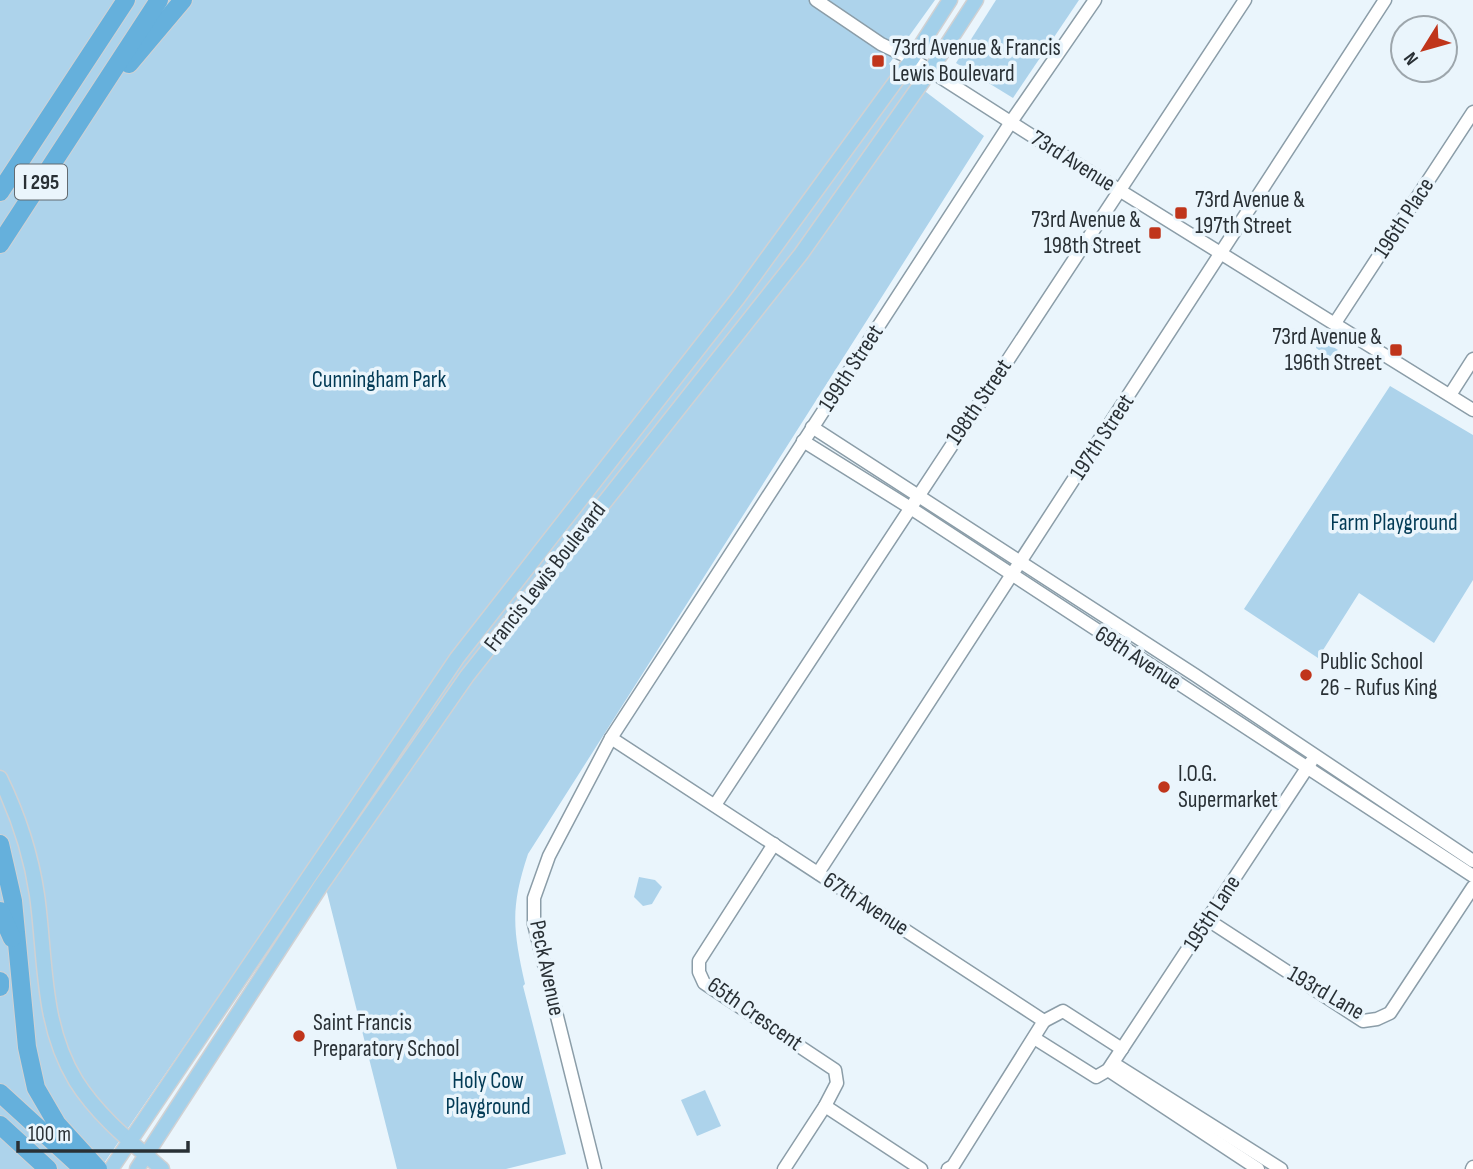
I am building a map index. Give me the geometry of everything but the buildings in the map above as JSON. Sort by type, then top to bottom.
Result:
[{"type":"highway","points":[[78,73],[117,0]]},
{"type":"highway","name":"I 295","points":[[1,190],[126,0]]},
{"type":"highway","name":"I 295","points":[[0,244],[159,0]]},
{"type":"highway","points":[[81,120],[183,0]]},
{"type":"highway","points":[[0,844],[13,901],[29,1061],[36,1088],[57,1124],[108,1168]]},
{"type":"highway","points":[[0,911],[13,941],[21,979]]},
{"type":"highway","points":[[0,981],[0,987]]},
{"type":"highway","points":[[0,1093],[83,1169]]},
{"type":"highway","points":[[0,1125],[48,1169]]},
{"type":"main road","name":"Francis Lewis Boulevard","points":[[108,1168],[130,1140],[457,658],[738,298],[912,59],[950,0]]},
{"type":"main road","name":"Francis Lewis Boulevard","points":[[137,1169],[320,887],[467,676],[801,254],[930,71],[976,0]]},
{"type":"main road","points":[[0,778],[19,824],[34,878],[47,998],[57,1040],[84,1093],[162,1169]]},
{"type":"street","name":"73rd Avenue","points":[[816,0],[881,44],[912,59],[1473,410]]},
{"type":"street","name":"199th Street","points":[[611,738],[1011,122],[1095,0]]},
{"type":"street","name":"198th Street","points":[[715,805],[1245,0]]},
{"type":"street","name":"197th Street","points":[[818,873],[1385,0]]},
{"type":"street","name":"196th Place","points":[[1335,323],[1473,112]]},
{"type":"street","points":[[1450,395],[1473,359]]},
{"type":"street","name":"69th Avenue","points":[[812,427],[1012,576],[1473,876]]},
{"type":"street","name":"69th Avenue","points":[[803,441],[1021,562],[1473,861]]},
{"type":"street","name":"67th Avenue","points":[[611,738],[1044,1021]]},
{"type":"street","name":"Peck Avenue","points":[[595,1169],[534,924],[534,898],[549,856],[611,738]]},
{"type":"street","name":"195th Lane","points":[[1111,1067],[1315,756]]},
{"type":"street","name":"65th Crescent","points":[[774,845],[699,961],[699,972],[705,983],[835,1070],[837,1083],[784,1169]]},
{"type":"street","name":"193rd Lane","points":[[1208,920],[1363,1021],[1390,1013],[1473,887]]},
{"type":"street","points":[[948,1169],[953,1166],[1044,1021],[1063,1011],[1122,1049]]},
{"type":"street","points":[[1034,1038],[1096,1077],[1111,1067],[1255,1165],[1280,1169]]},
{"type":"street","points":[[825,1106],[921,1169]]},
{"type":"green space","name":"Cunningham Park","points":[[0,0],[935,0],[889,64],[984,136],[528,854],[518,890],[516,933],[525,984],[523,986],[566,1154],[506,1169],[397,1169],[317,853],[100,1169],[0,1169]]},
{"type":"green space","points":[[996,0],[1079,0],[1013,98],[956,63]]},
{"type":"green space","points":[[1319,338],[1338,350],[1329,357],[1316,348]]},
{"type":"green space","name":"Farm Playground","points":[[1390,386],[1473,435],[1473,580],[1434,643],[1359,593],[1318,658],[1244,609]]},
{"type":"green space","points":[[639,877],[655,880],[662,887],[652,904],[643,906],[634,897]]},
{"type":"green space","points":[[705,1090],[721,1126],[697,1136],[681,1100]]},
{"type":"place","name":"73rd Avenue & Francis Lewis Boulevard","points":[[878,61]]},
{"type":"place","name":"73rd Avenue & 197th Street","points":[[1181,213]]},
{"type":"place","name":"73rd Avenue & 198th Street","points":[[1155,233]]},
{"type":"place","name":"73rd Avenue & 196th Street","points":[[1396,350]]},
{"type":"place","name":"Public School 26 - Rufus King","points":[[1306,675]]},
{"type":"place","name":"I.O.G. Supermarket","points":[[1164,787]]},
{"type":"place","name":"Saint Francis Preparatory School","points":[[299,1036]]},
{"type":"park label","name":"Holy Cow Playground","points":[[488,1094]]}]
